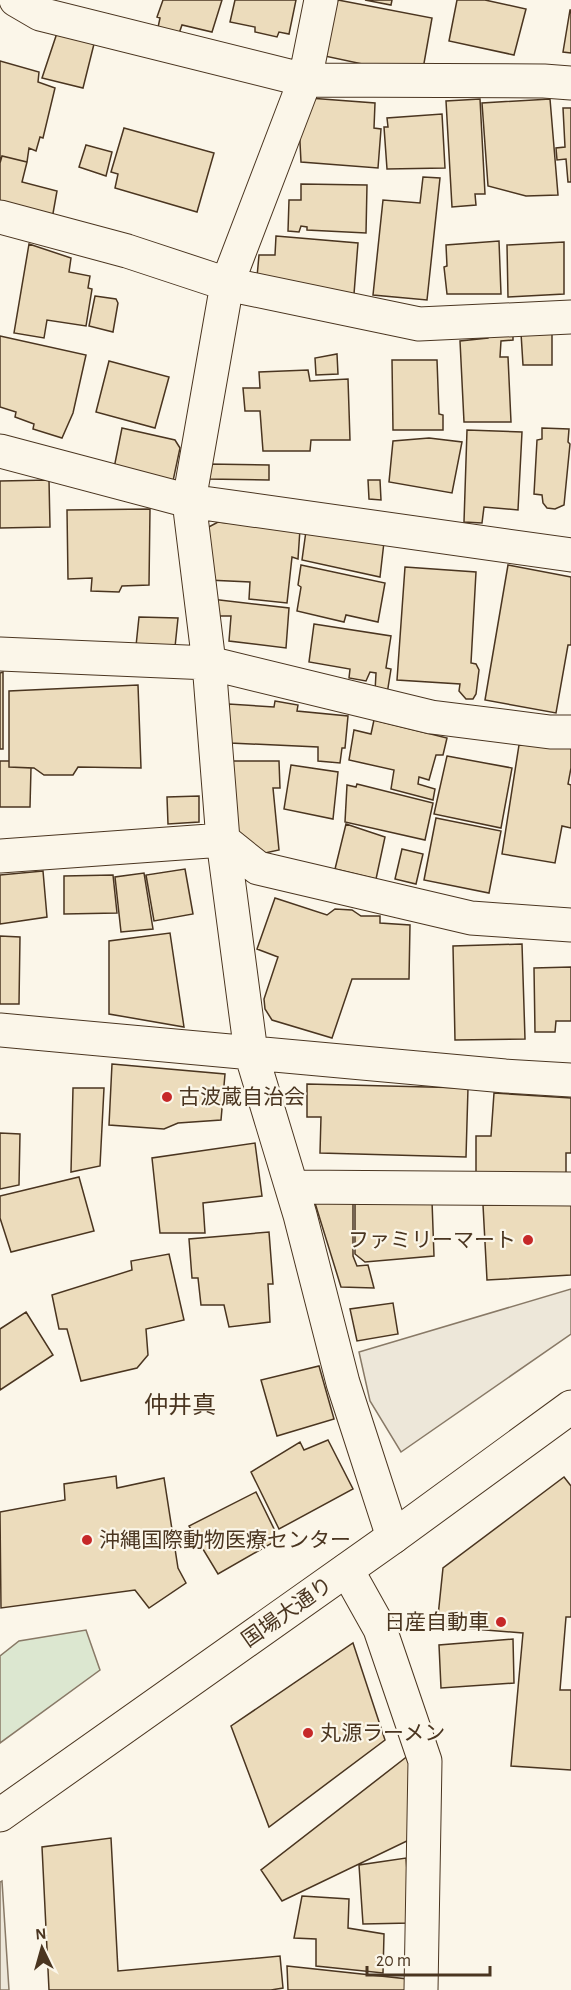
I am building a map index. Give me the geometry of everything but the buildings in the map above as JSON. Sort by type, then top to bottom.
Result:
[{"type":"main road","points":[[16,0],[40,14],[305,80],[571,83]]},
{"type":"main road","points":[[321,0],[305,80],[227,284],[189,501],[208,663],[223,840],[250,1053],[292,1187],[343,1383],[393,1537]]},
{"type":"main road","points":[[0,218],[127,251],[227,284],[419,324],[571,317]]},
{"type":"main road","points":[[0,452],[189,501],[571,555]]},
{"type":"main road","points":[[0,654],[208,663],[432,717],[550,732],[571,732]]},
{"type":"main road","points":[[0,856],[223,840],[258,868],[471,918],[571,925]]},
{"type":"main road","points":[[0,1030],[571,1080]]},
{"type":"main road","points":[[292,1187],[571,1189]]},
{"type":"main road","name":"国場大通り","points":[[0,1815],[347,1570],[571,1407]]},
{"type":"main road","points":[[347,1570],[380,1629],[425,1761],[421,1990]]},
{"type":"green space","points":[[86,1630],[100,1670],[0,1743],[0,1656],[19,1641]]},
{"type":"shaded area","points":[[571,1289],[571,1334],[401,1452],[370,1401],[359,1352]]},
{"type":"shaded area","points":[[2,1881],[9,1990],[0,1990],[0,1882]]},
{"type":"place","name":"古波蔵自治会","points":[[167,1097]]},
{"type":"place","name":"ファミリーマート","points":[[528,1240]]},
{"type":"place","name":"沖縄国際動物医療センター","points":[[87,1540]]},
{"type":"place","name":"日産自動車","points":[[501,1622]]},
{"type":"place","name":"丸源ラーメン","points":[[308,1733]]},
{"type":"district","name":"仲井真","points":[[180,1405]]}]
